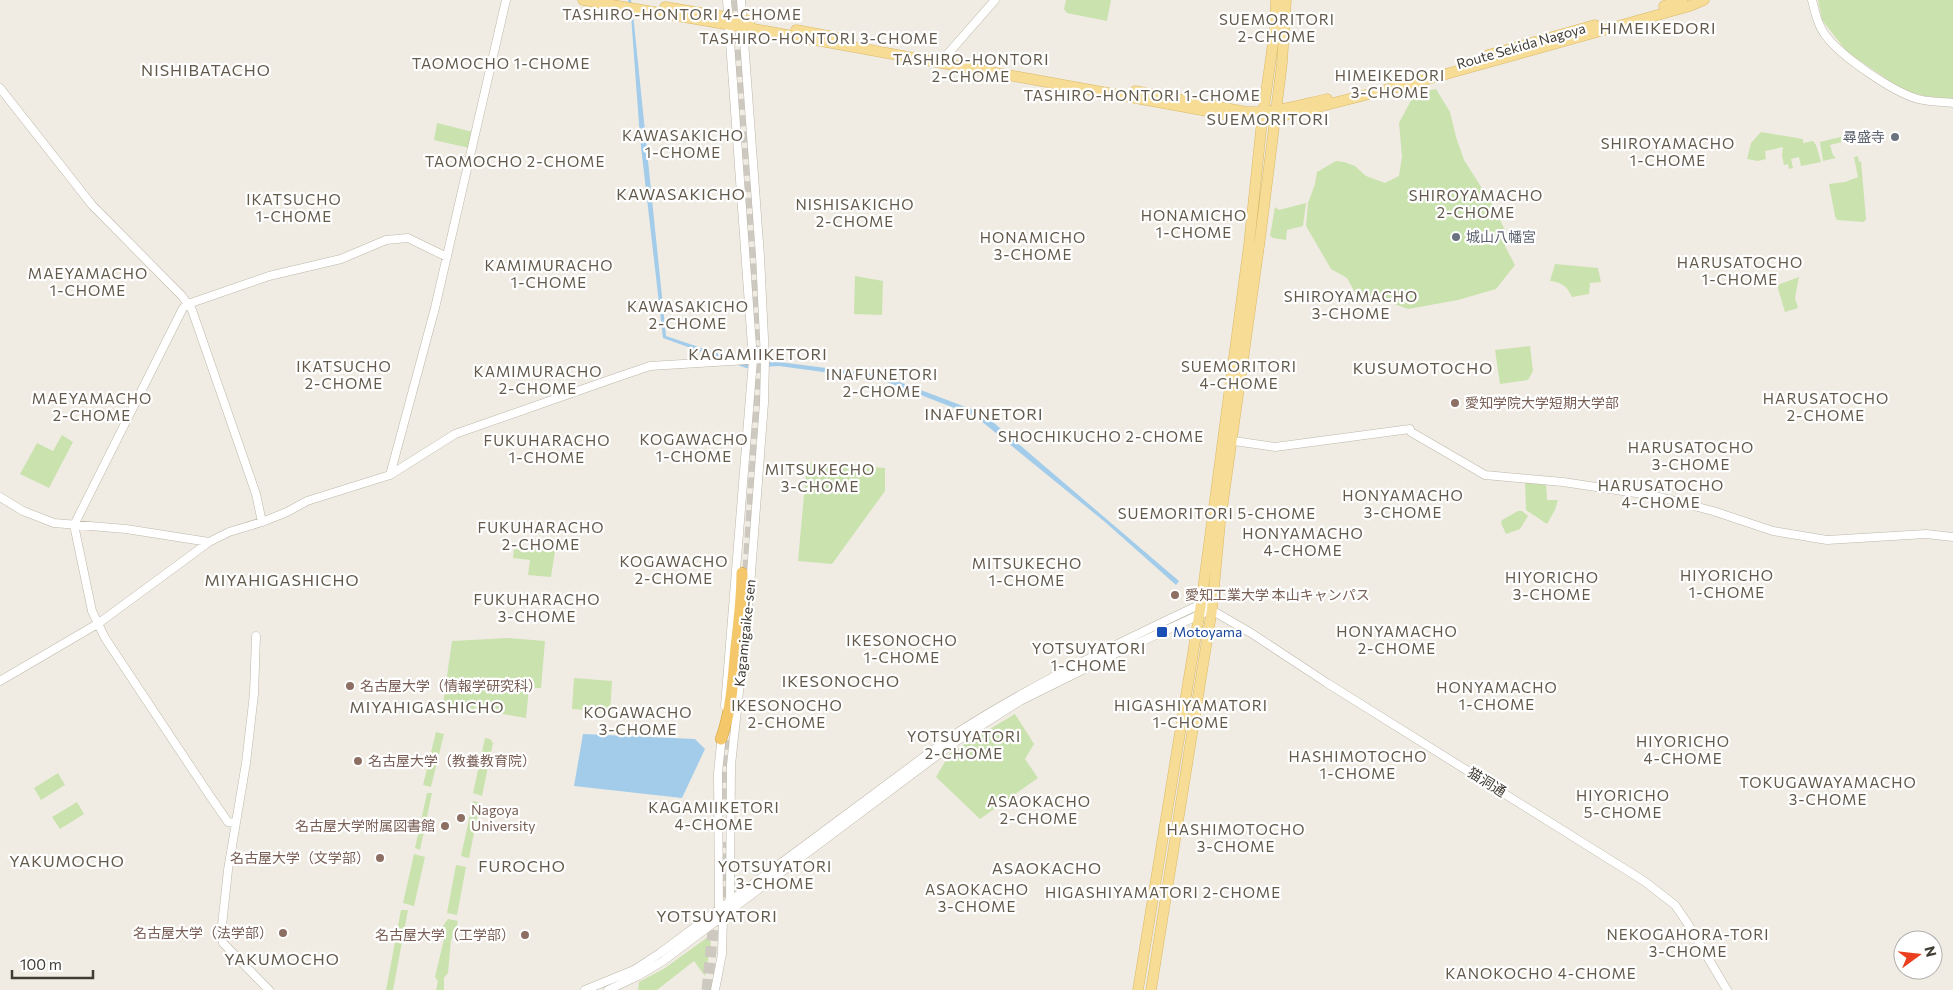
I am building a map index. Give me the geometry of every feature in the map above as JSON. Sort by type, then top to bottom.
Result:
[{"type":"highway","points":[[721,739],[728,721],[741,607],[742,573]]},
{"type":"main road","name":"Route Sekida Nagoya","points":[[583,0],[743,23],[944,61],[1246,112],[1263,117],[1430,78],[1690,6],[1704,0]]},
{"type":"main road","name":"Route Sekida Nagoya","points":[[622,0],[728,21]]},
{"type":"main road","points":[[1151,990],[1212,609],[1227,440],[1263,117],[1275,29],[1276,0]]},
{"type":"main road","points":[[1138,990],[1259,253],[1282,63],[1286,0]]},
{"type":"main road","name":"Route Sekida Nagoya","points":[[1275,115],[1682,0]]},
{"type":"street","points":[[390,475],[436,308],[506,0]]},
{"type":"street","name":"Kagamigaike-sen","points":[[721,912],[718,773],[753,360],[726,0]]},
{"type":"street","name":"Kagamigaike-sen","points":[[721,912],[730,902],[731,771],[749,599],[764,403],[765,359],[760,256],[741,0]]},
{"type":"street","points":[[944,61],[995,0]]},
{"type":"street","points":[[1812,0],[1819,24],[1825,35],[1850,60],[1903,94],[1921,100],[1953,103]]},
{"type":"street","points":[[0,88],[92,205],[192,310],[256,494],[262,522]]},
{"type":"street","points":[[234,823],[228,822],[223,816],[97,624],[92,611],[74,525],[143,385],[183,308],[188,304],[269,276],[341,259],[386,240],[408,238],[448,257]]},
{"type":"street","points":[[0,681],[97,624],[209,542],[246,526],[287,512],[307,501],[390,475],[455,434],[650,366],[765,359]]},
{"type":"street","points":[[1227,440],[1275,447],[1410,429],[1411,432],[1485,475],[1563,482],[1656,496],[1773,530],[1827,540],[1926,534],[1953,536]]},
{"type":"street","points":[[0,497],[23,511],[45,521],[126,529],[209,542]]},
{"type":"street","name":"猫洞通","points":[[1200,610],[1212,609],[1644,881],[1675,905],[1726,990]]},
{"type":"street","points":[[730,902],[952,736],[998,706],[1126,639],[1200,610]]},
{"type":"street","points":[[585,990],[634,970],[660,953],[721,912],[955,742],[1002,711],[1200,610]]},
{"type":"street","points":[[256,636],[254,694],[246,763],[234,823],[221,935],[223,943],[269,990]]},
{"type":"street","points":[[608,990],[638,976],[662,961],[721,912]]},
{"type":"street","points":[[715,990],[722,954],[721,912]]},
{"type":"green space","points":[[1066,0],[1111,0],[1107,21],[1067,13],[1064,9]]},
{"type":"green space","points":[[1818,0],[1953,0],[1953,99],[1924,96],[1903,90],[1847,52],[1822,20]]},
{"type":"green space","points":[[1436,89],[1450,112],[1464,160],[1492,204],[1505,230],[1505,246],[1515,265],[1496,289],[1458,300],[1408,309],[1378,298],[1364,299],[1356,294],[1347,278],[1331,269],[1306,226],[1308,203],[1317,172],[1336,161],[1355,166],[1366,176],[1385,183],[1399,176],[1402,156],[1399,123],[1415,93]]},
{"type":"green space","points":[[437,123],[473,132],[469,148],[434,140]]},
{"type":"green space","points":[[1761,132],[1803,139],[1803,143],[1813,141],[1821,162],[1801,166],[1799,157],[1791,159],[1793,168],[1789,169],[1788,164],[1784,165],[1783,147],[1765,151],[1766,159],[1758,161],[1747,159],[1751,143]]},
{"type":"green space","points":[[1849,135],[1850,140],[1830,145],[1836,158],[1823,161],[1820,142]]},
{"type":"green space","points":[[1858,156],[1859,162],[1861,161],[1866,219],[1864,222],[1837,220],[1829,184],[1845,182],[1858,177],[1854,157]]},
{"type":"green space","points":[[1306,203],[1303,226],[1287,230],[1286,240],[1270,236],[1275,207],[1279,210]]},
{"type":"green space","points":[[1555,264],[1598,268],[1601,282],[1590,283],[1589,294],[1572,297],[1563,285],[1550,281]]},
{"type":"green space","points":[[855,276],[883,281],[882,315],[854,314]]},
{"type":"green space","points":[[1799,277],[1795,298],[1798,308],[1785,312],[1777,285]]},
{"type":"green space","points":[[1530,346],[1533,371],[1528,380],[1500,384],[1495,350]]},
{"type":"green space","points":[[62,435],[73,442],[49,488],[20,474],[37,443],[53,451]]},
{"type":"green space","points":[[807,462],[885,468],[885,491],[832,564],[798,561]]},
{"type":"green space","points":[[1525,480],[1546,482],[1547,500],[1558,500],[1547,524],[1526,510]]},
{"type":"green space","points":[[1518,511],[1522,511],[1528,516],[1520,529],[1506,534],[1501,523],[1502,520]]},
{"type":"green space","points":[[514,549],[555,551],[551,577],[528,575],[530,560],[513,558]]},
{"type":"green space","points":[[508,638],[545,641],[541,688],[529,688],[526,718],[443,704],[452,641]]},
{"type":"green space","points":[[574,678],[612,681],[610,712],[572,709]]},
{"type":"green space","points":[[1015,714],[1034,744],[1025,759],[1038,778],[980,819],[936,777],[950,753]]},
{"type":"green space","points":[[436,732],[444,734],[431,787],[423,785]]},
{"type":"green space","points":[[485,738],[490,739],[493,743],[482,796],[473,793]]},
{"type":"green space","points":[[58,773],[65,785],[41,800],[34,788]]},
{"type":"green space","points":[[427,793],[432,793],[420,850],[415,848]]},
{"type":"green space","points":[[473,801],[480,803],[469,858],[461,856]]},
{"type":"green space","points":[[77,802],[84,814],[60,829],[52,817]]},
{"type":"green space","points":[[414,854],[425,857],[414,906],[403,903]]},
{"type":"green space","points":[[456,865],[466,867],[457,915],[447,913]]},
{"type":"green space","points":[[401,910],[408,910],[393,990],[386,990]]},
{"type":"green space","points":[[448,919],[458,921],[455,934],[451,940],[448,973],[444,978],[444,990],[436,990],[438,981],[435,977],[444,939],[440,930]]},
{"type":"green space","points":[[708,937],[711,943],[705,976],[694,961],[657,990],[638,990],[639,982],[665,968]]},
{"type":"water","points":[[628,0],[631,0],[633,14],[666,336],[746,363],[779,362],[881,375],[971,409],[987,417],[1179,581],[1176,585],[1105,522],[975,416],[882,380],[779,366],[746,368],[663,338],[640,138],[631,15]]},
{"type":"water","points":[[583,734],[695,739],[705,749],[682,798],[574,786]]},
{"type":"tunnel","points":[[736,0],[760,343],[758,413],[748,569]]},
{"type":"tunnel","points":[[721,799],[725,740]]},
{"type":"tunnel","points":[[724,914],[727,842]]},
{"type":"tunnel","points":[[707,990],[715,912]]},
{"type":"place","name":"尋盛寺","points":[[1895,137]]},
{"type":"place","name":"城山八幡宮","points":[[1456,237]]},
{"type":"place","name":"愛知学院大学短期大学部","points":[[1455,403]]},
{"type":"place","name":"愛知工業大学 本山キャンパス","points":[[1175,595]]},
{"type":"place","name":"Motoyama","points":[[1162,632]]},
{"type":"place","name":"名古屋大学（情報学研究科）","points":[[350,686]]},
{"type":"place","name":"名古屋大学（教養教育院）","points":[[358,761]]},
{"type":"place","name":"Nagoya University","points":[[461,818]]},
{"type":"place","name":"名古屋大学附属図書館","points":[[445,826]]},
{"type":"place","name":"名古屋大学（文学部）","points":[[380,858]]},
{"type":"place","name":"名古屋大学（法学部）","points":[[283,933]]},
{"type":"place","name":"名古屋大学（工学部）","points":[[525,935]]},
{"type":"district","name":"TASHIRO-HONTORI 4-CHOME","points":[[682,15]]},
{"type":"district","name":"SUEMORITORI 2-CHOME","points":[[1277,28]]},
{"type":"district","name":"HIMEIKEDORI","points":[[1658,28]]},
{"type":"district","name":"TASHIRO-HONTORI 3-CHOME","points":[[819,39]]},
{"type":"district","name":"TAOMOCHO 1-CHOME","points":[[501,64]]},
{"type":"district","name":"TASHIRO-HONTORI 2-CHOME","points":[[971,68]]},
{"type":"district","name":"NISHIBATACHO","points":[[206,70]]},
{"type":"district","name":"HIMEIKEDORI 3-CHOME","points":[[1390,84]]},
{"type":"district","name":"TASHIRO-HONTORI 1-CHOME","points":[[1142,96]]},
{"type":"district","name":"SUEMORITORI","points":[[1268,119]]},
{"type":"district","name":"KAWASAKICHO 1-CHOME","points":[[683,144]]},
{"type":"district","name":"SHIROYAMACHO 1-CHOME","points":[[1668,152]]},
{"type":"district","name":"TAOMOCHO 2-CHOME","points":[[515,162]]},
{"type":"district","name":"KAWASAKICHO","points":[[681,194]]},
{"type":"district","name":"SHIROYAMACHO 2-CHOME","points":[[1476,204]]},
{"type":"district","name":"IKATSUCHO 1-CHOME","points":[[294,208]]},
{"type":"district","name":"NISHISAKICHO 2-CHOME","points":[[855,214]]},
{"type":"district","name":"HONAMICHO 1-CHOME","points":[[1194,224]]},
{"type":"district","name":"HONAMICHO 3-CHOME","points":[[1033,246]]},
{"type":"district","name":"HARUSATOCHO 1-CHOME","points":[[1740,272]]},
{"type":"district","name":"KAMIMURACHO 1-CHOME","points":[[549,274]]},
{"type":"district","name":"MAEYAMACHO 1-CHOME","points":[[88,282]]},
{"type":"district","name":"SHIROYAMACHO 3-CHOME","points":[[1351,306]]},
{"type":"district","name":"KAWASAKICHO 2-CHOME","points":[[688,316]]},
{"type":"district","name":"KAGAMIIKETORI","points":[[758,354]]},
{"type":"district","name":"KUSUMOTOCHO","points":[[1423,368]]},
{"type":"district","name":"IKATSUCHO 2-CHOME","points":[[344,376]]},
{"type":"district","name":"SUEMORITORI 4-CHOME","points":[[1239,376]]},
{"type":"district","name":"KAMIMURACHO 2-CHOME","points":[[538,380]]},
{"type":"district","name":"INAFUNETORI 2-CHOME","points":[[882,384]]},
{"type":"district","name":"MAEYAMACHO 2-CHOME","points":[[92,408]]},
{"type":"district","name":"HARUSATOCHO 2-CHOME","points":[[1826,408]]},
{"type":"district","name":"INAFUNETORI","points":[[984,414]]},
{"type":"district","name":"SHOCHIKUCHO 2-CHOME","points":[[1101,437]]},
{"type":"district","name":"KOGAWACHO 1-CHOME","points":[[694,448]]},
{"type":"district","name":"FUKUHARACHO 1-CHOME","points":[[547,450]]},
{"type":"district","name":"HARUSATOCHO 3-CHOME","points":[[1691,456]]},
{"type":"district","name":"MITSUKECHO 3-CHOME","points":[[820,478]]},
{"type":"district","name":"HARUSATOCHO 4-CHOME","points":[[1661,494]]},
{"type":"district","name":"HONYAMACHO 3-CHOME","points":[[1403,504]]},
{"type":"district","name":"SUEMORITORI 5-CHOME","points":[[1217,514]]},
{"type":"district","name":"FUKUHARACHO 2-CHOME","points":[[541,536]]},
{"type":"district","name":"HONYAMACHO 4-CHOME","points":[[1303,542]]},
{"type":"district","name":"KOGAWACHO 2-CHOME","points":[[674,570]]},
{"type":"district","name":"MITSUKECHO 1-CHOME","points":[[1027,572]]},
{"type":"district","name":"MIYAHIGASHICHO","points":[[282,580]]},
{"type":"district","name":"HIYORICHO 1-CHOME","points":[[1727,584]]},
{"type":"district","name":"HIYORICHO 3-CHOME","points":[[1552,586]]},
{"type":"district","name":"FUKUHARACHO 3-CHOME","points":[[537,608]]},
{"type":"district","name":"HONYAMACHO 2-CHOME","points":[[1397,640]]},
{"type":"district","name":"IKESONOCHO 1-CHOME","points":[[902,650]]},
{"type":"district","name":"YOTSUYATORI 1-CHOME","points":[[1089,658]]},
{"type":"district","name":"IKESONOCHO","points":[[841,681]]},
{"type":"district","name":"HONYAMACHO 1-CHOME","points":[[1497,696]]},
{"type":"district","name":"MIYAHIGASHICHO","points":[[427,707]]},
{"type":"district","name":"IKESONOCHO 2-CHOME","points":[[787,714]]},
{"type":"district","name":"HIGASHIYAMATORI 1-CHOME","points":[[1191,714]]},
{"type":"district","name":"KOGAWACHO 3-CHOME","points":[[638,722]]},
{"type":"district","name":"YOTSUYATORI 2-CHOME","points":[[964,746]]},
{"type":"district","name":"HIYORICHO 4-CHOME","points":[[1683,750]]},
{"type":"district","name":"HASHIMOTOCHO 1-CHOME","points":[[1358,766]]},
{"type":"district","name":"TOKUGAWAYAMACHO 3-CHOME","points":[[1828,792]]},
{"type":"district","name":"HIYORICHO 5-CHOME","points":[[1623,804]]},
{"type":"district","name":"ASAOKACHO 2-CHOME","points":[[1039,810]]},
{"type":"district","name":"KAGAMIIKETORI 4-CHOME","points":[[714,816]]},
{"type":"district","name":"HASHIMOTOCHO 3-CHOME","points":[[1236,838]]},
{"type":"district","name":"YAKUMOCHO","points":[[67,861]]},
{"type":"district","name":"FUROCHO","points":[[522,866]]},
{"type":"district","name":"ASAOKACHO","points":[[1047,868]]},
{"type":"district","name":"YOTSUYATORI 3-CHOME","points":[[775,876]]},
{"type":"district","name":"HIGASHIYAMATORI 2-CHOME","points":[[1163,893]]},
{"type":"district","name":"ASAOKACHO 3-CHOME","points":[[977,898]]},
{"type":"district","name":"YOTSUYATORI","points":[[717,916]]},
{"type":"district","name":"NEKOGAHORA-TORI 3-CHOME","points":[[1688,944]]},
{"type":"district","name":"YAKUMOCHO","points":[[282,959]]},
{"type":"district","name":"KANOKOCHO 4-CHOME","points":[[1541,974]]}]
